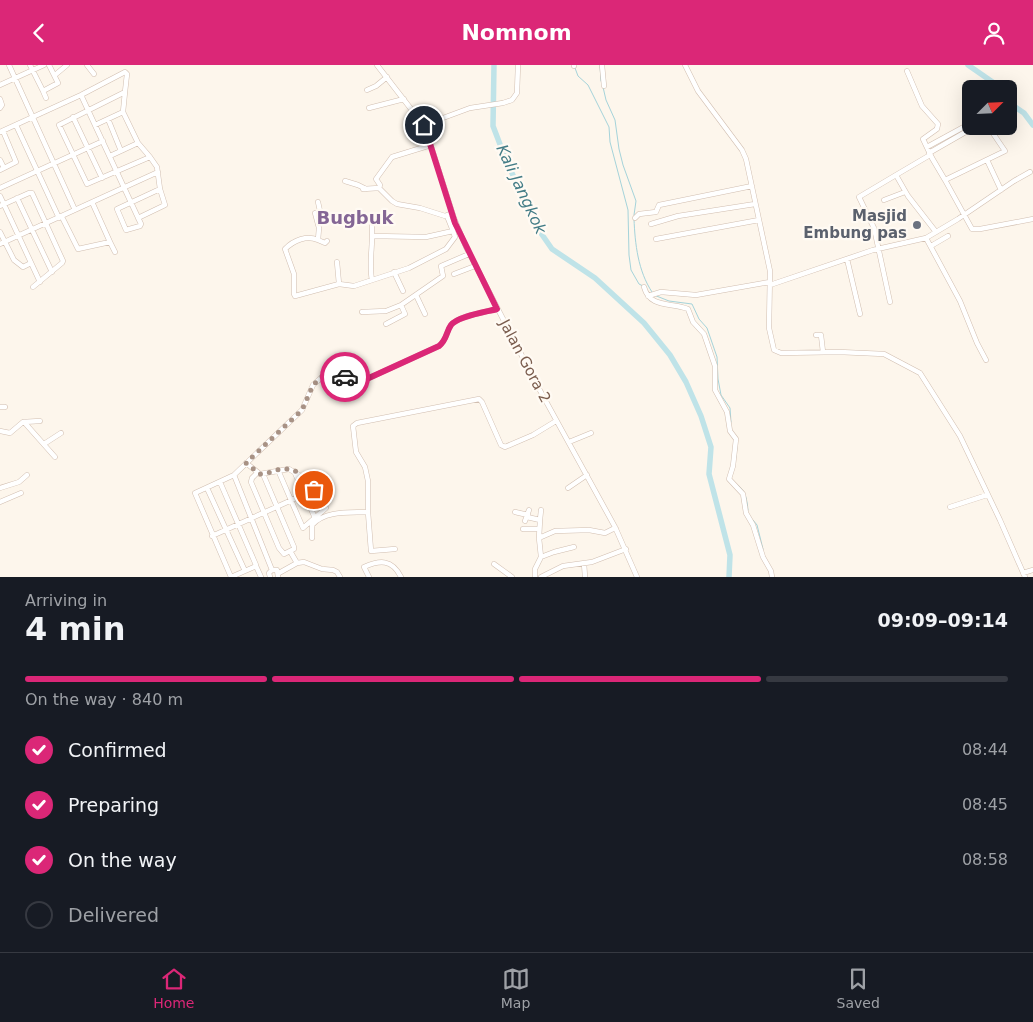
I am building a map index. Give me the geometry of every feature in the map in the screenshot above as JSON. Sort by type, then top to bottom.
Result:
[{"type":"street","points":[[8,65],[75,210]]},
{"type":"street","points":[[30,65],[46,98]]},
{"type":"street","points":[[0,85],[44,65]]},
{"type":"street","points":[[43,91],[58,84],[49,65]]},
{"type":"street","points":[[128,65],[123,112],[138,143],[155,162],[165,205],[138,218]]},
{"type":"street","name":"Jalan Gora 2","points":[[377,65],[424,125],[452,213],[455,230],[556,421],[616,529],[637,577]]},
{"type":"street","points":[[424,125],[462,111],[510,101],[516,96],[518,65]]},
{"type":"street","points":[[602,65],[604,85]]},
{"type":"street","points":[[685,65],[698,91],[744,153],[767,256],[770,283],[769,327],[774,350],[781,353],[884,354],[920,373],[960,436],[1024,575],[1033,570]]},
{"type":"street","points":[[55,75],[65,66]]},
{"type":"street","points":[[89,66],[94,74]]},
{"type":"street","points":[[907,71],[922,106],[938,124],[936,129],[924,138],[927,147],[970,227],[975,229],[1033,219]]},
{"type":"street","points":[[0,161],[2,169],[16,162],[1,132],[126,72]]},
{"type":"street","points":[[367,90],[376,86],[387,77]]},
{"type":"street","points":[[125,92],[73,117],[58,127],[86,184],[150,157]]},
{"type":"street","points":[[81,95],[117,171],[131,203],[141,224],[126,230],[117,210],[131,203],[160,189]]},
{"type":"street","points":[[0,99],[2,105],[0,108]]},
{"type":"street","points":[[370,108],[404,99]]},
{"type":"street","points":[[95,125],[123,112]]},
{"type":"street","points":[[73,117],[102,178]]},
{"type":"street","points":[[108,119],[122,151]]},
{"type":"street","points":[[16,125],[60,217],[78,249],[110,242]]},
{"type":"street","points":[[927,147],[962,128]]},
{"type":"street","points":[[890,302],[880,249],[871,219],[858,197],[962,135]]},
{"type":"street","points":[[945,179],[1005,151],[994,135]]},
{"type":"street","points":[[0,188],[103,141]]},
{"type":"street","points":[[110,156],[138,143]]},
{"type":"street","points":[[326,241],[324,243],[312,238],[303,238],[285,248],[294,274],[294,295],[339,284],[354,286],[409,267],[446,249],[454,239],[455,230],[447,216],[396,203],[379,188],[380,185],[376,179],[392,157],[431,145]]},
{"type":"street","points":[[987,160],[1001,190]]},
{"type":"street","points":[[2,243],[158,172]]},
{"type":"street","points":[[648,296],[661,292],[696,295],[770,283],[880,249],[926,238],[1030,172]]},
{"type":"street","points":[[896,175],[905,192],[936,231]]},
{"type":"street","points":[[345,181],[364,189],[379,188]]},
{"type":"street","points":[[635,218],[637,215],[646,212],[656,212],[658,205],[752,186]]},
{"type":"street","points":[[884,200],[905,192]]},
{"type":"street","points":[[2,206],[32,193],[63,261],[33,287]]},
{"type":"street","points":[[0,196],[2,206],[40,282]]},
{"type":"street","points":[[17,198],[52,272]]},
{"type":"street","points":[[92,202],[115,252]]},
{"type":"street","points":[[318,202],[320,211],[315,213],[319,229],[318,240]]},
{"type":"street","points":[[651,224],[686,215],[755,204]]},
{"type":"street","points":[[447,216],[452,213]]},
{"type":"street","points":[[371,217],[373,236],[370,272],[372,280]]},
{"type":"street","points":[[656,239],[759,220]]},
{"type":"street","points":[[373,236],[422,237],[455,230]]},
{"type":"street","points":[[0,232],[2,243],[15,262],[23,267],[31,263]]},
{"type":"street","points":[[931,246],[948,236]]},
{"type":"street","points":[[926,238],[960,301],[986,360]]},
{"type":"street","points":[[362,312],[386,311],[401,305],[444,276],[441,266],[469,254]]},
{"type":"street","points":[[847,259],[860,314]]},
{"type":"street","points":[[337,262],[339,284]]},
{"type":"street","points":[[454,274],[475,266]]},
{"type":"street","points":[[394,272],[403,291]]},
{"type":"street","points":[[644,287],[648,296],[662,304],[688,309],[693,322],[704,333],[715,365],[715,391],[727,412],[730,431],[736,439],[735,455],[729,479],[743,494],[745,510],[753,525],[763,557],[772,577]]},
{"type":"street","points":[[416,295],[425,315]]},
{"type":"street","points":[[386,324],[404,314],[401,305]]},
{"type":"street","points":[[256,566],[231,577],[195,495],[196,492],[234,475],[302,410],[313,385],[331,369],[337,370],[355,383],[358,383],[439,346],[445,341],[448,330],[455,320],[497,309]]},
{"type":"street","points":[[386,311],[393,319]]},
{"type":"street","points":[[816,335],[821,335],[822,352]]},
{"type":"street","points":[[395,549],[371,551],[368,481],[354,444],[352,429],[355,424],[479,399],[501,445],[505,447],[533,435],[556,421]]},
{"type":"street","points":[[0,431],[10,432],[24,422],[40,421]]},
{"type":"street","points":[[24,422],[55,457]]},
{"type":"street","points":[[44,444],[61,433]]},
{"type":"street","points":[[569,442],[591,433]]},
{"type":"street","points":[[246,463],[257,473],[263,474],[278,470],[293,470],[310,481],[314,490]]},
{"type":"street","points":[[212,536],[264,511],[291,500],[304,495],[314,490],[319,491],[326,508],[303,528],[291,500],[278,470]]},
{"type":"street","points":[[293,470],[315,518]]},
{"type":"street","points":[[257,473],[251,482],[284,554],[294,549],[294,545],[263,474]]},
{"type":"street","points":[[0,488],[19,482],[27,475]]},
{"type":"street","points":[[234,475],[272,570],[276,570],[279,575],[297,563],[304,562],[322,569],[333,570],[340,577]]},
{"type":"street","points":[[568,488],[587,475]]},
{"type":"street","points":[[220,482],[261,577]]},
{"type":"street","points":[[207,487],[244,571]]},
{"type":"street","points":[[0,502],[21,493]]},
{"type":"street","points":[[950,507],[987,495]]},
{"type":"street","points":[[515,511],[540,520]]},
{"type":"street","points":[[533,577],[541,557],[539,529],[541,511]]},
{"type":"street","points":[[312,538],[312,525],[325,516],[368,512]]},
{"type":"street","points":[[522,529],[539,529]]},
{"type":"street","points":[[539,538],[556,531],[589,530],[605,533],[616,529]]},
{"type":"street","points":[[541,557],[574,547]]},
{"type":"street","points":[[541,577],[563,566],[594,562],[626,549]]},
{"type":"street","points":[[290,551],[297,563]]},
{"type":"street","points":[[369,577],[364,567],[380,562],[395,567],[401,577]]},
{"type":"street","points":[[584,563],[585,577]]},
{"type":"street","points":[[494,564],[512,577]]},
{"type":"street","points":[[270,577],[269,573],[272,570]]},
{"type":"waterway","name":"Kali Jangkok","points":[[494,65],[493,126],[536,226],[552,249],[595,278],[644,323],[670,355],[686,382],[701,416],[711,447],[709,474],[730,555],[729,577]]},
{"type":"waterway","points":[[600,65],[601,81]]},
{"type":"waterway","points":[[968,65],[990,80]]},
{"type":"waterway","points":[[575,68],[578,76],[588,85],[609,127],[610,142],[628,210],[631,270],[639,284],[643,286]]},
{"type":"waterway","points":[[603,87],[606,100],[615,120],[623,165],[636,201],[634,215]]},
{"type":"waterway","points":[[1018,109],[1024,113],[1033,125]]},
{"type":"waterway","points":[[634,219],[640,266],[652,292]]},
{"type":"waterway","points":[[654,295],[669,301],[692,304],[699,319],[707,328],[717,357],[721,395],[730,408],[731,422]]},
{"type":"waterway","points":[[736,457],[737,446]]},
{"type":"waterway","points":[[738,485],[747,500],[748,510]]},
{"type":"waterway","points":[[753,520],[757,525],[763,549]]},
{"type":"way so far","points":[[314,490],[310,481],[293,470],[281,469],[260,474],[246,463],[302,410],[311,387],[328,371],[331,369],[337,370],[345,377]]},
{"type":"place","name":"Masjid Embung pas","points":[[917,225]]},
{"type":"district","name":"Bugbuk","points":[[355,218]]},
{"type":"route","points":[[345,377],[358,383],[439,346],[445,341],[448,330],[455,320],[497,309],[455,223],[424,125]]}]
